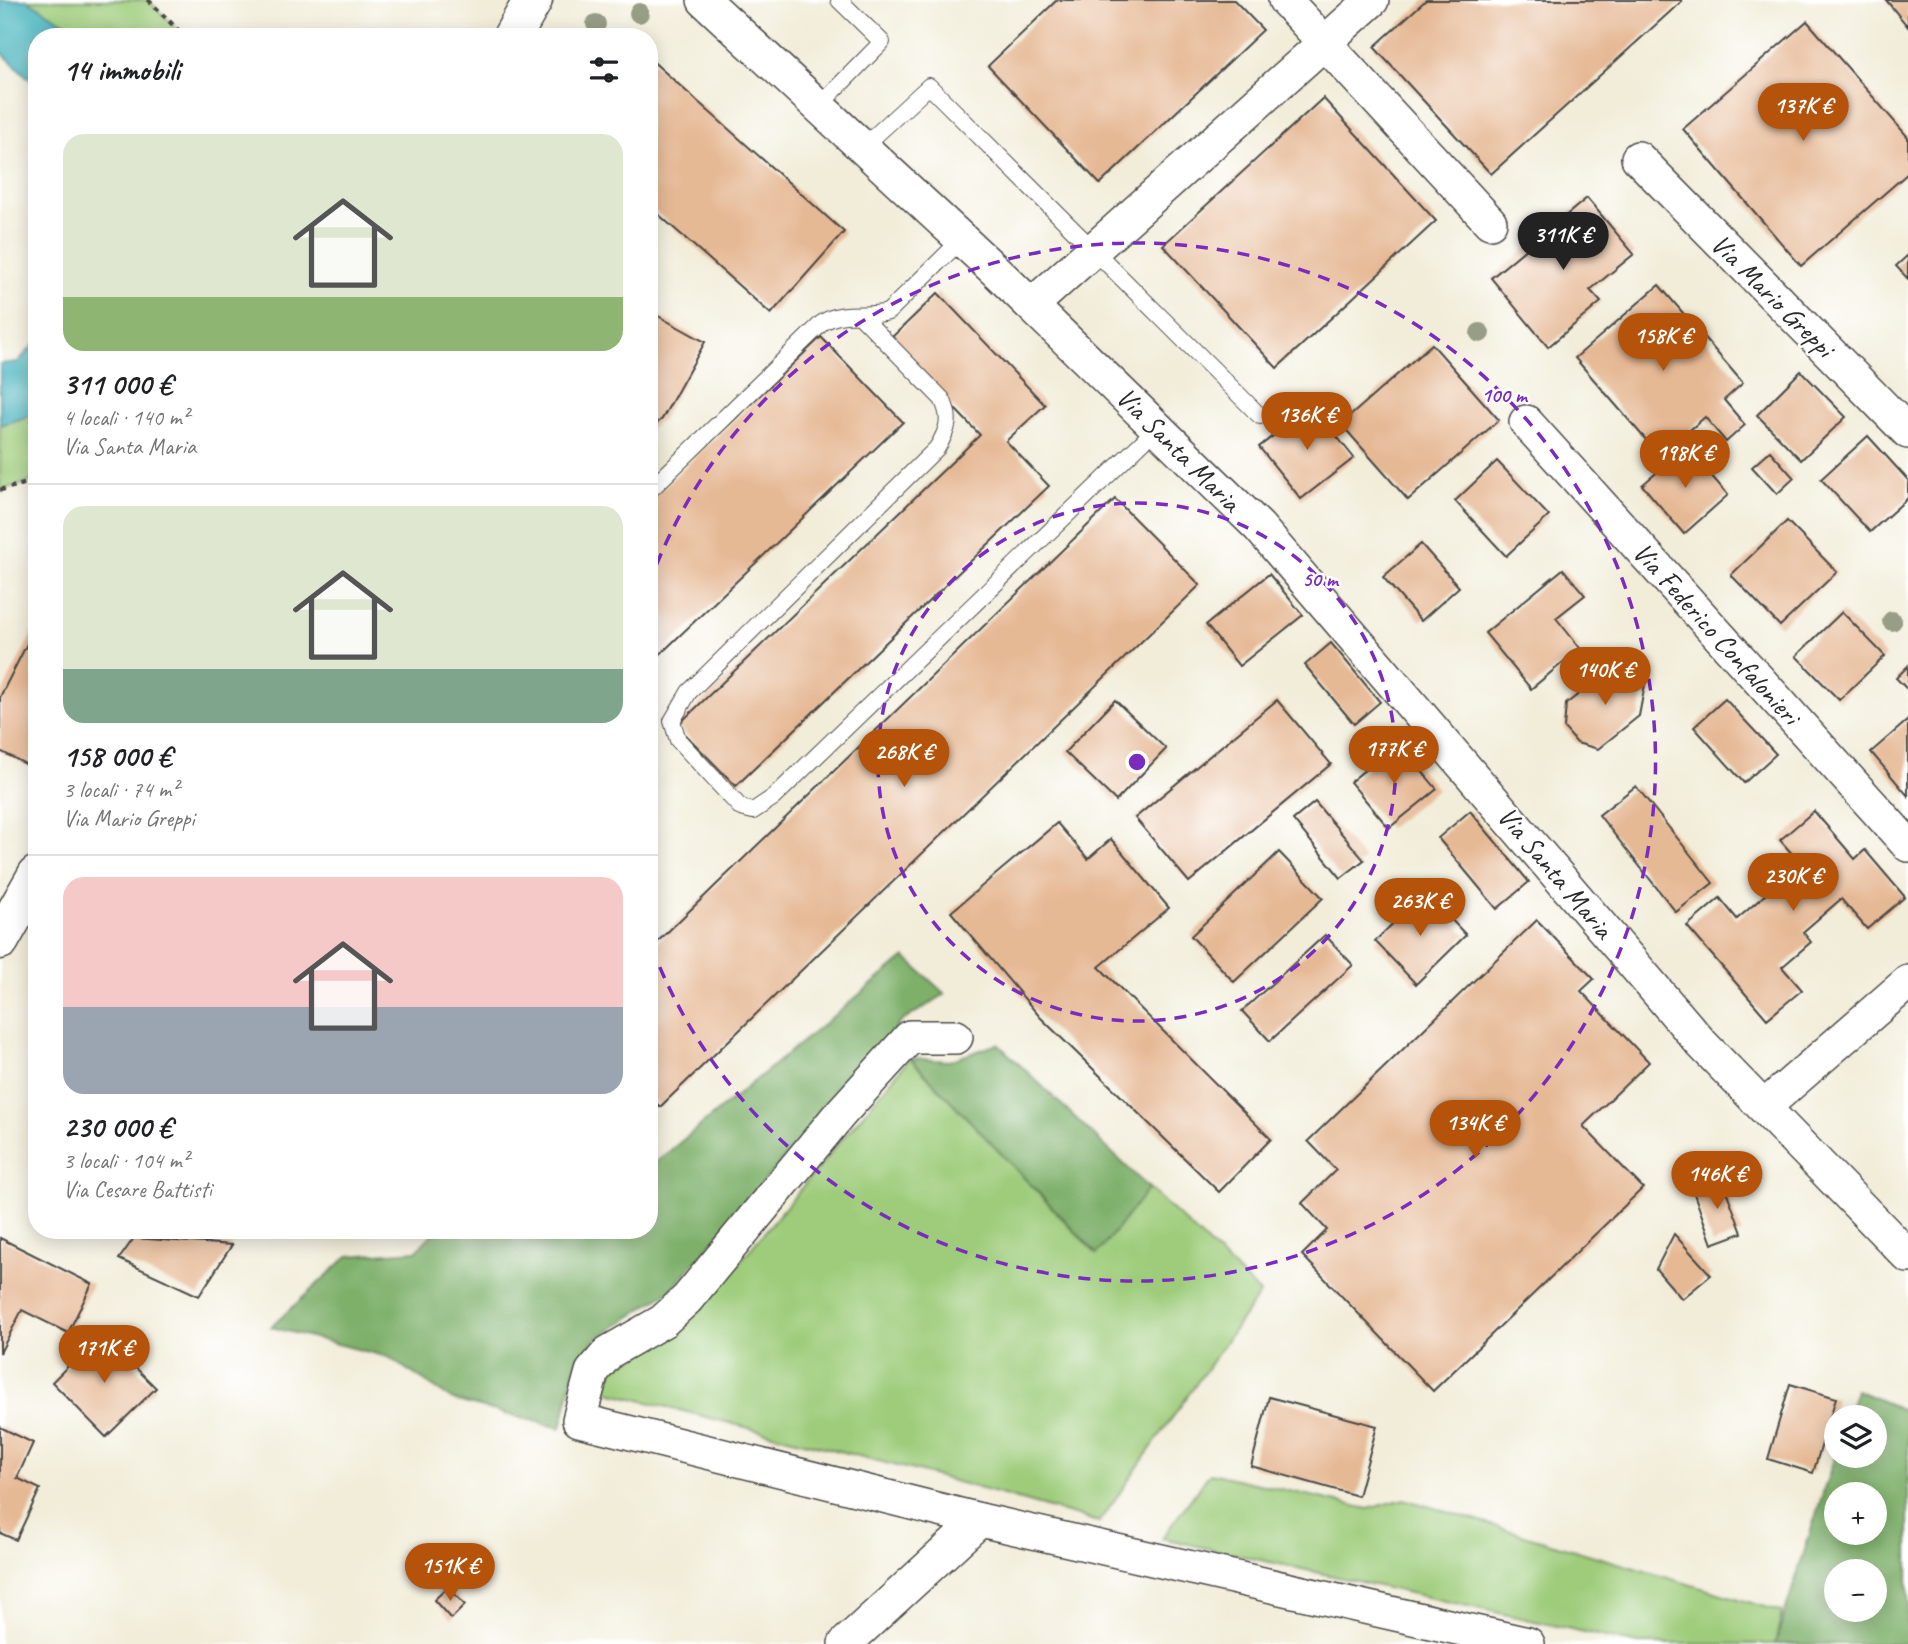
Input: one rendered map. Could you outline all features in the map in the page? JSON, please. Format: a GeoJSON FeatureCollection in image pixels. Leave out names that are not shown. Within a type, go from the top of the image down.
{"type":"FeatureCollection","features":[{"type":"Feature","properties":{"kind":"street"},"geometry":{"type":"LineString","coordinates":[[517,28],[533,0]]}},
{"type":"Feature","properties":{"kind":"street","name":"Via Santa Maria"},"geometry":{"type":"LineString","coordinates":[[704,0],[962,239],[1158,426],[1292,562],[1702,1044],[1908,1256]]}},
{"type":"Feature","properties":{"kind":"street"},"geometry":{"type":"LineString","coordinates":[[1285,0],[1490,222]]}},
{"type":"Feature","properties":{"kind":"street"},"geometry":{"type":"LineString","coordinates":[[1031,305],[1372,0]]}},
{"type":"Feature","properties":{"kind":"street","name":"Via Mario Greppi"},"geometry":{"type":"LineString","coordinates":[[1638,158],[1908,432]]}},
{"type":"Feature","properties":{"kind":"street","name":"Via Federico Confalonieri"},"geometry":{"type":"LineString","coordinates":[[1526,422],[1908,845]]}},
{"type":"Feature","properties":{"kind":"street"},"geometry":{"type":"LineString","coordinates":[[0,940],[28,891]]}},
{"type":"Feature","properties":{"kind":"street"},"geometry":{"type":"LineString","coordinates":[[1764,1107],[1908,982]]}},
{"type":"Feature","properties":{"kind":"street"},"geometry":{"type":"LineString","coordinates":[[956,1037],[910,1037],[839,1115],[687,1299],[663,1321],[609,1352],[592,1372],[579,1420],[980,1520],[1528,1644]]}},
{"type":"Feature","properties":{"kind":"street"},"geometry":{"type":"LineString","coordinates":[[845,1644],[980,1520]]}},
{"type":"Feature","properties":{"kind":"lane"},"geometry":{"type":"LineString","coordinates":[[819,106],[882,42],[839,0]]}},
{"type":"Feature","properties":{"kind":"lane"},"geometry":{"type":"LineString","coordinates":[[863,147],[929,86],[1260,416]]}},
{"type":"Feature","properties":{"kind":"lane"},"geometry":{"type":"LineString","coordinates":[[658,482],[822,323],[832,316],[872,316],[887,312],[962,239]]}},
{"type":"Feature","properties":{"kind":"lane"},"geometry":{"type":"LineString","coordinates":[[860,315],[942,399],[948,411],[949,424],[937,448],[689,692],[677,710],[672,721],[678,740],[741,808],[753,811],[774,797],[1158,426]]}},
{"type":"Feature","properties":{"kind":"path"},"geometry":{"type":"LineString","coordinates":[[148,0],[176,28]]}},
{"type":"Feature","properties":{"kind":"path"},"geometry":{"type":"LineString","coordinates":[[0,491],[28,483]]}},
{"type":"Feature","properties":{"kind":"green space"},"geometry":{"type":"Polygon","coordinates":[[[27,0],[148,0],[176,28],[73,28],[27,0]]]}},
{"type":"Feature","properties":{"kind":"green space"},"geometry":{"type":"Polygon","coordinates":[[[28,417],[28,483],[0,490],[0,425],[28,417]]]}},
{"type":"Feature","properties":{"kind":"green space"},"geometry":{"type":"Polygon","coordinates":[[[905,957],[945,994],[901,1022],[671,1290],[592,1342],[576,1365],[561,1428],[453,1400],[388,1357],[271,1327],[348,1256],[416,1251],[427,1239],[658,1239],[658,1161],[905,957]]]}},
{"type":"Feature","properties":{"kind":"green space"},"geometry":{"type":"Polygon","coordinates":[[[998,1044],[1149,1188],[1097,1254],[910,1058],[949,1061],[998,1044]]]}},
{"type":"Feature","properties":{"kind":"green space"},"geometry":{"type":"Polygon","coordinates":[[[910,1058],[1096,1254],[1149,1188],[1260,1293],[1099,1522],[921,1472],[605,1391],[615,1367],[664,1342],[702,1307],[910,1058]]]}},
{"type":"Feature","properties":{"kind":"green space"},"geometry":{"type":"Polygon","coordinates":[[[1856,1390],[1908,1412],[1908,1644],[1775,1644],[1824,1490],[1824,1545],[1887,1545],[1887,1482],[1826,1482],[1831,1468],[1887,1468],[1887,1405],[1851,1405],[1856,1390]]]}},
{"type":"Feature","properties":{"kind":"green space"},"geometry":{"type":"Polygon","coordinates":[[[1210,1473],[1368,1509],[1404,1499],[1782,1612],[1775,1644],[1638,1644],[1162,1538],[1210,1473]]]}},
{"type":"Feature","properties":{"kind":"water"},"geometry":{"type":"Polygon","coordinates":[[[0,0],[27,0],[73,28],[28,28],[28,77],[0,51],[0,0]]]}},
{"type":"Feature","properties":{"kind":"water"},"geometry":{"type":"Polygon","coordinates":[[[28,351],[28,417],[0,425],[0,364],[18,362],[28,351]]]}},
{"type":"Feature","properties":{"kind":"building"},"geometry":{"type":"Polygon","coordinates":[[[1057,0],[1234,0],[1263,30],[1100,184],[988,66],[1057,0]]]}},
{"type":"Feature","properties":{"kind":"building"},"geometry":{"type":"Polygon","coordinates":[[[1426,0],[1682,1],[1491,174],[1374,47],[1426,0]]]}},
{"type":"Feature","properties":{"kind":"building"},"geometry":{"type":"Polygon","coordinates":[[[1886,0],[1908,0],[1908,27],[1886,0]]]}},
{"type":"Feature","properties":{"kind":"building"},"geometry":{"type":"Polygon","coordinates":[[[1807,21],[1908,137],[1908,173],[1801,266],[1683,129],[1807,21]]]}},
{"type":"Feature","properties":{"kind":"building"},"geometry":{"type":"Polygon","coordinates":[[[658,66],[844,232],[771,314],[658,214],[658,66]]]}},
{"type":"Feature","properties":{"kind":"building"},"geometry":{"type":"Polygon","coordinates":[[[1323,98],[1436,221],[1277,368],[1163,245],[1323,98]]]}},
{"type":"Feature","properties":{"kind":"building"},"geometry":{"type":"Polygon","coordinates":[[[1587,198],[1634,254],[1590,290],[1601,302],[1548,347],[1491,278],[1587,198]]]}},
{"type":"Feature","properties":{"kind":"building"},"geometry":{"type":"Polygon","coordinates":[[[1908,255],[1908,279],[1896,266],[1908,255]]]}},
{"type":"Feature","properties":{"kind":"building"},"geometry":{"type":"Polygon","coordinates":[[[1659,285],[1743,383],[1724,400],[1745,425],[1726,442],[1705,417],[1660,456],[1575,358],[1659,285]]]}},
{"type":"Feature","properties":{"kind":"building"},"geometry":{"type":"Polygon","coordinates":[[[938,293],[1045,405],[1006,441],[1049,486],[736,786],[677,726],[980,435],[889,340],[938,293]]]}},
{"type":"Feature","properties":{"kind":"building"},"geometry":{"type":"Polygon","coordinates":[[[658,316],[705,342],[658,422],[658,316]]]}},
{"type":"Feature","properties":{"kind":"building"},"geometry":{"type":"Polygon","coordinates":[[[821,337],[903,422],[658,656],[658,492],[821,337]]]}},
{"type":"Feature","properties":{"kind":"building"},"geometry":{"type":"Polygon","coordinates":[[[1432,344],[1499,420],[1408,500],[1341,424],[1432,344]]]}},
{"type":"Feature","properties":{"kind":"building"},"geometry":{"type":"Polygon","coordinates":[[[1801,371],[1846,417],[1801,460],[1757,415],[1801,371]]]}},
{"type":"Feature","properties":{"kind":"building"},"geometry":{"type":"Polygon","coordinates":[[[1312,405],[1354,458],[1301,499],[1259,447],[1312,405]]]}},
{"type":"Feature","properties":{"kind":"building"},"geometry":{"type":"Polygon","coordinates":[[[1868,436],[1908,480],[1908,498],[1870,532],[1821,479],[1868,436]]]}},
{"type":"Feature","properties":{"kind":"building"},"geometry":{"type":"Polygon","coordinates":[[[1687,447],[1728,495],[1684,534],[1642,485],[1687,447]]]}},
{"type":"Feature","properties":{"kind":"building"},"geometry":{"type":"Polygon","coordinates":[[[1770,451],[1794,478],[1777,494],[1752,467],[1770,451]]]}},
{"type":"Feature","properties":{"kind":"building"},"geometry":{"type":"Polygon","coordinates":[[[1497,461],[1549,516],[1506,556],[1455,501],[1497,461]]]}},
{"type":"Feature","properties":{"kind":"building"},"geometry":{"type":"Polygon","coordinates":[[[1115,499],[1200,585],[660,1107],[658,941],[1115,499]]]}},
{"type":"Feature","properties":{"kind":"building"},"geometry":{"type":"Polygon","coordinates":[[[1787,521],[1837,572],[1780,626],[1731,575],[1787,521]]]}},
{"type":"Feature","properties":{"kind":"building"},"geometry":{"type":"Polygon","coordinates":[[[1421,544],[1459,587],[1421,621],[1383,577],[1421,544]]]}},
{"type":"Feature","properties":{"kind":"building"},"geometry":{"type":"Polygon","coordinates":[[[1563,569],[1585,595],[1556,618],[1580,648],[1531,689],[1485,633],[1563,569]]]}},
{"type":"Feature","properties":{"kind":"building"},"geometry":{"type":"Polygon","coordinates":[[[1269,574],[1303,615],[1239,666],[1206,625],[1269,574]]]}},
{"type":"Feature","properties":{"kind":"building"},"geometry":{"type":"Polygon","coordinates":[[[1842,612],[1885,656],[1839,700],[1796,656],[1842,612]]]}},
{"type":"Feature","properties":{"kind":"building"},"geometry":{"type":"Polygon","coordinates":[[[28,642],[28,765],[0,751],[0,697],[28,642]]]}},
{"type":"Feature","properties":{"kind":"building"},"geometry":{"type":"Polygon","coordinates":[[[1331,643],[1380,702],[1354,724],[1305,665],[1331,643]]]}},
{"type":"Feature","properties":{"kind":"building"},"geometry":{"type":"Polygon","coordinates":[[[1621,661],[1645,684],[1639,716],[1598,749],[1577,743],[1564,728],[1566,704],[1621,661]]]}},
{"type":"Feature","properties":{"kind":"building"},"geometry":{"type":"Polygon","coordinates":[[[1908,666],[1908,690],[1896,678],[1908,666]]]}},
{"type":"Feature","properties":{"kind":"building"},"geometry":{"type":"Polygon","coordinates":[[[1725,699],[1776,754],[1744,783],[1694,727],[1725,699]]]}},
{"type":"Feature","properties":{"kind":"building"},"geometry":{"type":"Polygon","coordinates":[[[1115,700],[1166,749],[1116,801],[1065,752],[1115,700]]]}},
{"type":"Feature","properties":{"kind":"building"},"geometry":{"type":"Polygon","coordinates":[[[1277,700],[1331,764],[1189,882],[1135,818],[1277,700]]]}},
{"type":"Feature","properties":{"kind":"building"},"geometry":{"type":"Polygon","coordinates":[[[1908,720],[1908,796],[1871,752],[1908,720]]]}},
{"type":"Feature","properties":{"kind":"building"},"geometry":{"type":"Polygon","coordinates":[[[1398,743],[1437,789],[1389,828],[1350,782],[1398,743]]]}},
{"type":"Feature","properties":{"kind":"building"},"geometry":{"type":"Polygon","coordinates":[[[1636,786],[1713,883],[1676,912],[1599,815],[1636,786]]]}},
{"type":"Feature","properties":{"kind":"building"},"geometry":{"type":"Polygon","coordinates":[[[1315,802],[1364,860],[1341,878],[1293,820],[1315,802]]]}},
{"type":"Feature","properties":{"kind":"building"},"geometry":{"type":"Polygon","coordinates":[[[1470,811],[1529,882],[1497,909],[1438,838],[1470,811]]]}},
{"type":"Feature","properties":{"kind":"building"},"geometry":{"type":"Polygon","coordinates":[[[1814,811],[1855,859],[1865,850],[1905,897],[1867,929],[1841,899],[1803,932],[1811,942],[1782,967],[1802,990],[1767,1019],[1687,926],[1720,898],[1737,919],[1801,864],[1780,840],[1814,811]]]}},
{"type":"Feature","properties":{"kind":"building"},"geometry":{"type":"Polygon","coordinates":[[[1057,823],[1088,859],[1111,839],[1169,908],[1099,967],[1271,1139],[1219,1192],[1040,1017],[951,912],[1057,823]]]}},
{"type":"Feature","properties":{"kind":"building"},"geometry":{"type":"Polygon","coordinates":[[[1279,852],[1323,898],[1234,982],[1191,936],[1279,852]]]}},
{"type":"Feature","properties":{"kind":"building"},"geometry":{"type":"Polygon","coordinates":[[[1425,892],[1466,935],[1416,984],[1375,941],[1425,892]]]}},
{"type":"Feature","properties":{"kind":"building"},"geometry":{"type":"Polygon","coordinates":[[[1537,920],[1594,979],[1581,991],[1649,1062],[1583,1126],[1643,1188],[1433,1391],[1302,1255],[1327,1230],[1302,1203],[1336,1170],[1308,1141],[1537,920]]]}},
{"type":"Feature","properties":{"kind":"building"},"geometry":{"type":"Polygon","coordinates":[[[1325,935],[1353,965],[1270,1041],[1242,1011],[1325,935]]]}},
{"type":"Feature","properties":{"kind":"building"},"geometry":{"type":"Polygon","coordinates":[[[1721,1177],[1742,1233],[1712,1244],[1692,1188],[1721,1177]]]}},
{"type":"Feature","properties":{"kind":"building"},"geometry":{"type":"Polygon","coordinates":[[[1674,1234],[1711,1275],[1682,1299],[1656,1269],[1674,1234]]]}},
{"type":"Feature","properties":{"kind":"building"},"geometry":{"type":"Polygon","coordinates":[[[0,1238],[92,1284],[68,1333],[22,1310],[0,1353],[0,1238]]]}},
{"type":"Feature","properties":{"kind":"building"},"geometry":{"type":"Polygon","coordinates":[[[133,1239],[232,1245],[199,1296],[119,1259],[133,1239]]]}},
{"type":"Feature","properties":{"kind":"building"},"geometry":{"type":"Polygon","coordinates":[[[101,1333],[156,1388],[106,1437],[52,1382],[101,1333]]]}},
{"type":"Feature","properties":{"kind":"building"},"geometry":{"type":"Polygon","coordinates":[[[1790,1384],[1836,1398],[1834,1405],[1824,1405],[1824,1437],[1813,1473],[1768,1459],[1790,1384]]]}},
{"type":"Feature","properties":{"kind":"building"},"geometry":{"type":"Polygon","coordinates":[[[1269,1397],[1377,1426],[1358,1496],[1251,1466],[1269,1397]]]}},
{"type":"Feature","properties":{"kind":"building"},"geometry":{"type":"Polygon","coordinates":[[[0,1427],[33,1443],[17,1478],[40,1489],[16,1540],[0,1533],[0,1427]]]}},
{"type":"Feature","properties":{"kind":"building"},"geometry":{"type":"Polygon","coordinates":[[[448,1587],[465,1605],[451,1619],[434,1600],[448,1587]]]}}]}
